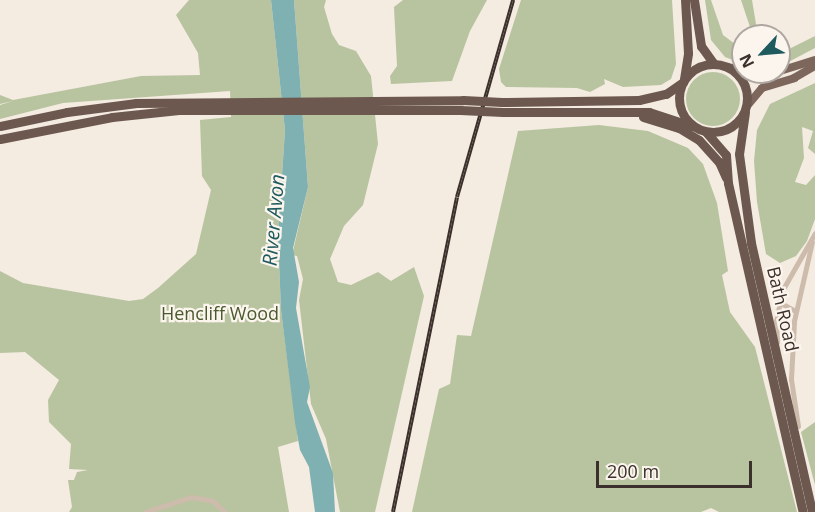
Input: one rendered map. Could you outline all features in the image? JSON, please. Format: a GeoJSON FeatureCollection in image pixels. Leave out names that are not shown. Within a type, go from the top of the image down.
{"type":"FeatureCollection","features":[{"type":"Feature","properties":{"kind":"highway"},"geometry":{"type":"LineString","coordinates":[[685,0],[688,53],[681,109],[694,127]]}},
{"type":"Feature","properties":{"kind":"highway"},"geometry":{"type":"LineString","coordinates":[[694,0],[701,46],[714,64]]}},
{"type":"Feature","properties":{"kind":"highway"},"geometry":{"type":"LineString","coordinates":[[0,126],[108,106],[461,105],[502,107],[589,111],[649,112],[706,132],[728,129],[746,109],[743,81],[727,67],[714,64],[698,67],[662,96],[627,101],[502,107]]}},
{"type":"Feature","properties":{"kind":"highway"},"geometry":{"type":"LineString","coordinates":[[0,139],[112,117],[225,105]]}},
{"type":"Feature","properties":{"kind":"highway","name":"Bath Road"},"geometry":{"type":"LineString","coordinates":[[746,109],[738,147],[752,249],[812,512]]}},
{"type":"Feature","properties":{"kind":"highway"},"geometry":{"type":"LineString","coordinates":[[589,111],[640,116],[679,128],[708,147],[728,183]]}},
{"type":"Feature","properties":{"kind":"highway","name":"Bath Road"},"geometry":{"type":"LineString","coordinates":[[706,132],[724,150],[728,183],[803,512]]}},
{"type":"Feature","properties":{"kind":"main road"},"geometry":{"type":"LineString","coordinates":[[727,67],[767,75],[815,60]]}},
{"type":"Feature","properties":{"kind":"main road"},"geometry":{"type":"LineString","coordinates":[[746,109],[757,91],[815,66]]}},
{"type":"Feature","properties":{"kind":"street"},"geometry":{"type":"LineString","coordinates":[[798,426],[791,379],[795,311],[815,233]]}},
{"type":"Feature","properties":{"kind":"street"},"geometry":{"type":"LineString","coordinates":[[780,371],[776,321],[779,302],[790,274],[812,242]]}},
{"type":"Feature","properties":{"kind":"street"},"geometry":{"type":"LineString","coordinates":[[779,302],[795,311]]}},
{"type":"Feature","properties":{"kind":"street"},"geometry":{"type":"LineString","coordinates":[[145,512],[190,497],[213,501],[225,512]]}},
{"type":"Feature","properties":{"kind":"green space","name":"Hencliff Wood"},"geometry":{"type":"Polygon","coordinates":[[[189,0],[271,0],[285,130],[278,236],[281,310],[298,441],[278,447],[289,512],[69,512],[72,507],[68,480],[74,480],[77,472],[88,470],[69,469],[71,444],[49,422],[48,400],[59,380],[25,352],[0,353],[0,271],[23,283],[129,301],[143,299],[158,288],[196,254],[211,190],[202,176],[200,120],[231,117],[230,91],[63,103],[0,119],[0,105],[13,101],[0,104],[0,95],[13,100],[141,76],[200,75],[198,53],[176,15],[189,0]]]}},
{"type":"Feature","properties":{"kind":"green space"},"geometry":{"type":"Polygon","coordinates":[[[294,0],[326,0],[324,7],[332,34],[339,45],[356,51],[371,76],[378,144],[363,205],[344,226],[330,259],[338,282],[351,285],[378,272],[391,281],[414,267],[424,296],[375,512],[340,512],[326,439],[311,404],[299,300],[303,279],[297,256],[292,255],[308,187],[294,0]]]}},
{"type":"Feature","properties":{"kind":"green space"},"geometry":{"type":"Polygon","coordinates":[[[403,0],[487,0],[470,31],[452,81],[391,84],[390,76],[397,66],[394,7],[403,0]]]}},
{"type":"Feature","properties":{"kind":"green space"},"geometry":{"type":"Polygon","coordinates":[[[521,0],[672,0],[676,64],[671,79],[661,85],[623,87],[604,79],[605,84],[590,92],[577,88],[506,87],[501,82],[499,69],[521,0]]]}},
{"type":"Feature","properties":{"kind":"green space"},"geometry":{"type":"Polygon","coordinates":[[[705,0],[711,0],[723,35],[731,41],[731,59],[725,57],[711,40],[705,0]]]}},
{"type":"Feature","properties":{"kind":"green space"},"geometry":{"type":"Polygon","coordinates":[[[741,0],[752,0],[756,24],[749,24],[741,0]]]}},
{"type":"Feature","properties":{"kind":"green space"},"geometry":{"type":"Polygon","coordinates":[[[815,36],[815,48],[791,61],[791,48],[815,36]]]}},
{"type":"Feature","properties":{"kind":"green space"},"geometry":{"type":"Polygon","coordinates":[[[713,72],[723,74],[731,79],[731,84],[735,84],[739,94],[738,109],[732,118],[723,124],[713,126],[703,124],[694,118],[688,109],[686,99],[688,89],[694,80],[703,74],[713,72]]]}},
{"type":"Feature","properties":{"kind":"green space"},"geometry":{"type":"Polygon","coordinates":[[[815,83],[815,154],[808,148],[813,131],[802,127],[804,158],[795,182],[806,185],[815,175],[815,219],[807,241],[796,256],[780,263],[766,254],[757,202],[754,161],[757,130],[770,104],[815,83]]]}},
{"type":"Feature","properties":{"kind":"green space"},"geometry":{"type":"Polygon","coordinates":[[[599,125],[648,131],[688,148],[703,164],[717,203],[728,271],[722,275],[730,312],[755,347],[797,512],[719,512],[711,508],[701,512],[412,512],[439,389],[450,384],[457,335],[471,336],[518,131],[599,125]]]}},
{"type":"Feature","properties":{"kind":"green space"},"geometry":{"type":"Polygon","coordinates":[[[815,422],[815,485],[801,432],[815,422]]]}},
{"type":"Feature","properties":{"kind":"water"},"geometry":{"type":"Polygon","coordinates":[[[271,0],[294,0],[308,187],[293,248],[299,282],[296,308],[310,387],[307,402],[333,473],[335,512],[315,512],[309,467],[300,450],[295,423],[281,310],[278,236],[285,130],[271,0]]]}},
{"type":"Feature","properties":{"kind":"railway"},"geometry":{"type":"LineString","coordinates":[[393,512],[457,197],[513,0]]}},
{"type":"Feature","properties":{"kind":"water label","name":"River Avon"},"geometry":{"type":"Point","coordinates":[273,220]}}]}
